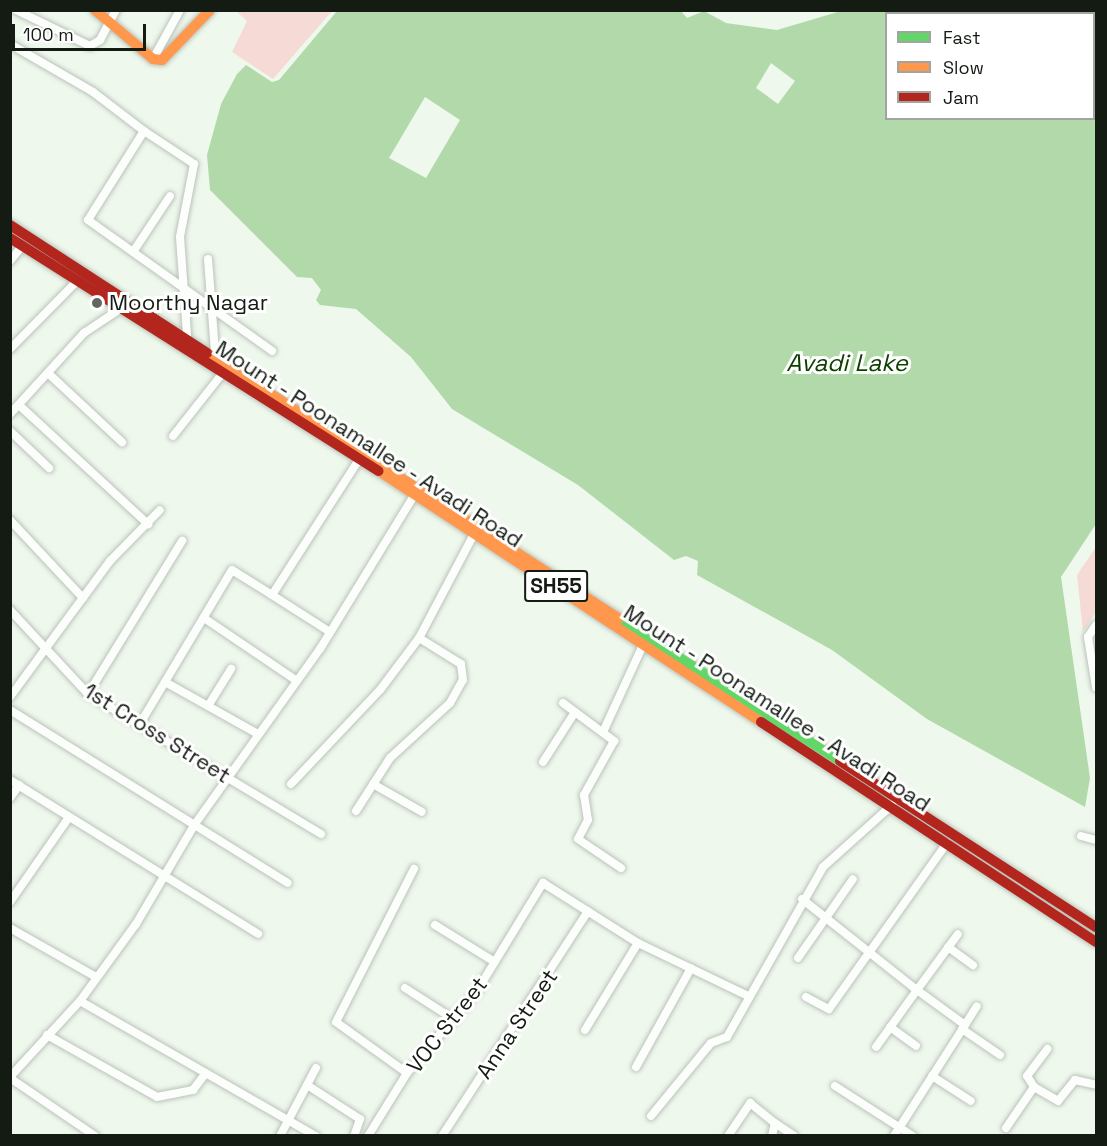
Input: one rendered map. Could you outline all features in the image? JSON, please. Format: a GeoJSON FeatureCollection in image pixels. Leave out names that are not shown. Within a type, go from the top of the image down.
{"type":"FeatureCollection","features":[{"type":"Feature","properties":{"kind":"main road"},"geometry":{"type":"LineString","coordinates":[[95,10],[114,15],[153,59],[171,54],[210,10]]}},
{"type":"Feature","properties":{"kind":"main road","name":"Mount - Poonamallee - Avadi Road"},"geometry":{"type":"LineString","coordinates":[[10,225],[215,353],[418,490],[894,803],[947,843],[1096,942]]}},
{"type":"Feature","properties":{"kind":"main road","name":"Mount - Poonamallee - Avadi Road"},"geometry":{"type":"LineString","coordinates":[[10,238],[222,374],[360,458],[418,490],[474,534],[894,803],[1096,927]]}},
{"type":"Feature","properties":{"kind":"street"},"geometry":{"type":"LineString","coordinates":[[16,10],[90,46],[114,15]]}},
{"type":"Feature","properties":{"kind":"street"},"geometry":{"type":"LineString","coordinates":[[153,59],[180,10]]}},
{"type":"Feature","properties":{"kind":"street"},"geometry":{"type":"LineString","coordinates":[[10,44],[93,92],[144,131],[194,164],[180,237],[187,335]]}},
{"type":"Feature","properties":{"kind":"street"},"geometry":{"type":"LineString","coordinates":[[144,131],[88,220],[272,351]]}},
{"type":"Feature","properties":{"kind":"street"},"geometry":{"type":"LineString","coordinates":[[133,252],[170,196]]}},
{"type":"Feature","properties":{"kind":"street"},"geometry":{"type":"LineString","coordinates":[[10,261],[22,246]]}},
{"type":"Feature","properties":{"kind":"street"},"geometry":{"type":"LineString","coordinates":[[208,259],[215,353]]}},
{"type":"Feature","properties":{"kind":"street"},"geometry":{"type":"LineString","coordinates":[[10,349],[76,282]]}},
{"type":"Feature","properties":{"kind":"street"},"geometry":{"type":"LineString","coordinates":[[10,414],[49,374],[84,333],[120,309]]}},
{"type":"Feature","properties":{"kind":"street"},"geometry":{"type":"LineString","coordinates":[[49,374],[122,442]]}},
{"type":"Feature","properties":{"kind":"street"},"geometry":{"type":"LineString","coordinates":[[173,436],[222,374]]}},
{"type":"Feature","properties":{"kind":"street"},"geometry":{"type":"LineString","coordinates":[[19,405],[148,524]]}},
{"type":"Feature","properties":{"kind":"street"},"geometry":{"type":"LineString","coordinates":[[10,431],[50,468]]}},
{"type":"Feature","properties":{"kind":"street"},"geometry":{"type":"LineString","coordinates":[[272,595],[360,458]]}},
{"type":"Feature","properties":{"kind":"street"},"geometry":{"type":"LineString","coordinates":[[95,1136],[10,1078],[80,1001],[136,924],[195,824],[330,632],[418,490]]}},
{"type":"Feature","properties":{"kind":"street"},"geometry":{"type":"LineString","coordinates":[[10,697],[83,598],[160,510]]}},
{"type":"Feature","properties":{"kind":"street"},"geometry":{"type":"LineString","coordinates":[[10,519],[83,598]]}},
{"type":"Feature","properties":{"kind":"street"},"geometry":{"type":"LineString","coordinates":[[291,784],[380,690],[419,638],[474,534]]}},
{"type":"Feature","properties":{"kind":"street"},"geometry":{"type":"LineString","coordinates":[[88,694],[182,541]]}},
{"type":"Feature","properties":{"kind":"street"},"geometry":{"type":"LineString","coordinates":[[141,722],[232,570],[330,632]]}},
{"type":"Feature","properties":{"kind":"street","name":"1st Cross Street"},"geometry":{"type":"LineString","coordinates":[[11,612],[88,694],[141,722],[321,834]]}},
{"type":"Feature","properties":{"kind":"street"},"geometry":{"type":"LineString","coordinates":[[204,618],[297,681]]}},
{"type":"Feature","properties":{"kind":"street"},"geometry":{"type":"LineString","coordinates":[[1096,625],[1088,637],[1096,687]]}},
{"type":"Feature","properties":{"kind":"street"},"geometry":{"type":"LineString","coordinates":[[356,811],[390,758],[450,703],[463,680],[461,664],[419,638]]}},
{"type":"Feature","properties":{"kind":"street"},"geometry":{"type":"LineString","coordinates":[[603,732],[644,643]]}},
{"type":"Feature","properties":{"kind":"street"},"geometry":{"type":"LineString","coordinates":[[208,706],[231,669]]}},
{"type":"Feature","properties":{"kind":"street"},"geometry":{"type":"LineString","coordinates":[[165,682],[258,734]]}},
{"type":"Feature","properties":{"kind":"street"},"geometry":{"type":"LineString","coordinates":[[563,703],[603,732],[615,745],[584,795],[588,820],[578,839],[621,868]]}},
{"type":"Feature","properties":{"kind":"street"},"geometry":{"type":"LineString","coordinates":[[10,710],[288,883]]}},
{"type":"Feature","properties":{"kind":"street"},"geometry":{"type":"LineString","coordinates":[[543,762],[575,712]]}},
{"type":"Feature","properties":{"kind":"street"},"geometry":{"type":"LineString","coordinates":[[10,780],[258,934]]}},
{"type":"Feature","properties":{"kind":"street"},"geometry":{"type":"LineString","coordinates":[[372,784],[422,812]]}},
{"type":"Feature","properties":{"kind":"street"},"geometry":{"type":"LineString","coordinates":[[10,798],[19,785]]}},
{"type":"Feature","properties":{"kind":"street"},"geometry":{"type":"LineString","coordinates":[[651,1116],[711,1043],[727,1036],[802,899],[823,867],[894,803]]}},
{"type":"Feature","properties":{"kind":"street"},"geometry":{"type":"LineString","coordinates":[[10,902],[69,817]]}},
{"type":"Feature","properties":{"kind":"street"},"geometry":{"type":"LineString","coordinates":[[1081,836],[1096,840]]}},
{"type":"Feature","properties":{"kind":"street"},"geometry":{"type":"LineString","coordinates":[[806,997],[828,1010],[871,954],[947,843]]}},
{"type":"Feature","properties":{"kind":"street"},"geometry":{"type":"LineString","coordinates":[[407,1073],[336,1022],[414,869]]}},
{"type":"Feature","properties":{"kind":"street"},"geometry":{"type":"LineString","coordinates":[[798,958],[853,879]]}},
{"type":"Feature","properties":{"kind":"street","name":"VOC Street"},"geometry":{"type":"LineString","coordinates":[[368,1136],[407,1073],[455,1020],[495,962],[543,883],[588,910]]}},
{"type":"Feature","properties":{"kind":"street"},"geometry":{"type":"LineString","coordinates":[[802,899],[1000,1054]]}},
{"type":"Feature","properties":{"kind":"street"},"geometry":{"type":"LineString","coordinates":[[588,910],[638,943],[748,996]]}},
{"type":"Feature","properties":{"kind":"street","name":"Anna Street"},"geometry":{"type":"LineString","coordinates":[[442,1136],[588,910]]}},
{"type":"Feature","properties":{"kind":"street"},"geometry":{"type":"LineString","coordinates":[[435,925],[495,962]]}},
{"type":"Feature","properties":{"kind":"street"},"geometry":{"type":"LineString","coordinates":[[10,928],[96,977]]}},
{"type":"Feature","properties":{"kind":"street"},"geometry":{"type":"LineString","coordinates":[[876,1047],[958,934]]}},
{"type":"Feature","properties":{"kind":"street"},"geometry":{"type":"LineString","coordinates":[[585,1030],[638,943]]}},
{"type":"Feature","properties":{"kind":"street"},"geometry":{"type":"LineString","coordinates":[[948,947],[973,965]]}},
{"type":"Feature","properties":{"kind":"street"},"geometry":{"type":"LineString","coordinates":[[636,1067],[691,968]]}},
{"type":"Feature","properties":{"kind":"street"},"geometry":{"type":"LineString","coordinates":[[405,988],[455,1020]]}},
{"type":"Feature","properties":{"kind":"street"},"geometry":{"type":"LineString","coordinates":[[80,1001],[316,1136]]}},
{"type":"Feature","properties":{"kind":"street"},"geometry":{"type":"LineString","coordinates":[[894,1136],[978,1006]]}},
{"type":"Feature","properties":{"kind":"street"},"geometry":{"type":"LineString","coordinates":[[890,1027],[916,1046]]}},
{"type":"Feature","properties":{"kind":"street"},"geometry":{"type":"LineString","coordinates":[[47,1035],[157,1097],[193,1090],[206,1073]]}},
{"type":"Feature","properties":{"kind":"street"},"geometry":{"type":"LineString","coordinates":[[1047,1049],[1027,1076],[1034,1087],[1058,1101],[1075,1080],[1096,1085]]}},
{"type":"Feature","properties":{"kind":"street"},"geometry":{"type":"LineString","coordinates":[[280,1136],[316,1068]]}},
{"type":"Feature","properties":{"kind":"street"},"geometry":{"type":"LineString","coordinates":[[932,1076],[971,1101]]}},
{"type":"Feature","properties":{"kind":"street"},"geometry":{"type":"LineString","coordinates":[[307,1085],[360,1119],[354,1136]]}},
{"type":"Feature","properties":{"kind":"street"},"geometry":{"type":"LineString","coordinates":[[835,1086],[913,1136]]}},
{"type":"Feature","properties":{"kind":"street"},"geometry":{"type":"LineString","coordinates":[[1006,1128],[1034,1087]]}},
{"type":"Feature","properties":{"kind":"street"},"geometry":{"type":"LineString","coordinates":[[728,1136],[750,1103],[775,1124],[794,1136]]}},
{"type":"Feature","properties":{"kind":"street"},"geometry":{"type":"LineString","coordinates":[[772,1136],[775,1124]]}},
{"type":"Feature","properties":{"kind":"shaded area"},"geometry":{"type":"Polygon","coordinates":[[[236,11],[332,11],[273,79],[232,52],[247,21],[236,11]]]}},
{"type":"Feature","properties":{"kind":"shaded area"},"geometry":{"type":"Polygon","coordinates":[[[1096,547],[1096,612],[1083,632],[1077,575],[1096,547]]]}},
{"type":"Feature","properties":{"kind":"water","name":"Avadi Lake"},"geometry":{"type":"Polygon","coordinates":[[[680,10],[687,18],[704,11],[726,23],[777,30],[841,11],[1096,11],[1096,524],[1061,577],[1090,778],[1085,807],[927,719],[832,650],[697,575],[698,561],[686,556],[674,560],[578,485],[452,409],[411,357],[356,309],[320,305],[316,300],[321,290],[312,278],[297,277],[210,190],[207,155],[221,104],[237,74],[246,65],[272,82],[279,80],[337,11],[680,10]],[[771,63],[756,88],[778,104],[795,81],[771,63]],[[425,97],[389,158],[426,178],[460,120],[425,97]]]}},
{"type":"Feature","properties":{"kind":"traffic: fast"},"geometry":{"type":"LineString","coordinates":[[619,619],[840,761]]}},
{"type":"Feature","properties":{"kind":"traffic: slow"},"geometry":{"type":"LineString","coordinates":[[95,10],[153,59],[162,60],[210,10]]}},
{"type":"Feature","properties":{"kind":"traffic: slow"},"geometry":{"type":"LineString","coordinates":[[207,353],[619,619]]}},
{"type":"Feature","properties":{"kind":"traffic: slow"},"geometry":{"type":"LineString","coordinates":[[379,471],[761,722]]}},
{"type":"Feature","properties":{"kind":"traffic: jam"},"geometry":{"type":"LineString","coordinates":[[10,225],[207,353]]}},
{"type":"Feature","properties":{"kind":"traffic: jam"},"geometry":{"type":"LineString","coordinates":[[10,238],[379,471]]}},
{"type":"Feature","properties":{"kind":"traffic: jam"},"geometry":{"type":"LineString","coordinates":[[761,722],[1096,942]]}},
{"type":"Feature","properties":{"kind":"traffic: jam"},"geometry":{"type":"LineString","coordinates":[[840,761],[1096,927]]}},
{"type":"Feature","properties":{"kind":"place","name":"Moorthy Nagar"},"geometry":{"type":"Point","coordinates":[97,303]}}]}
